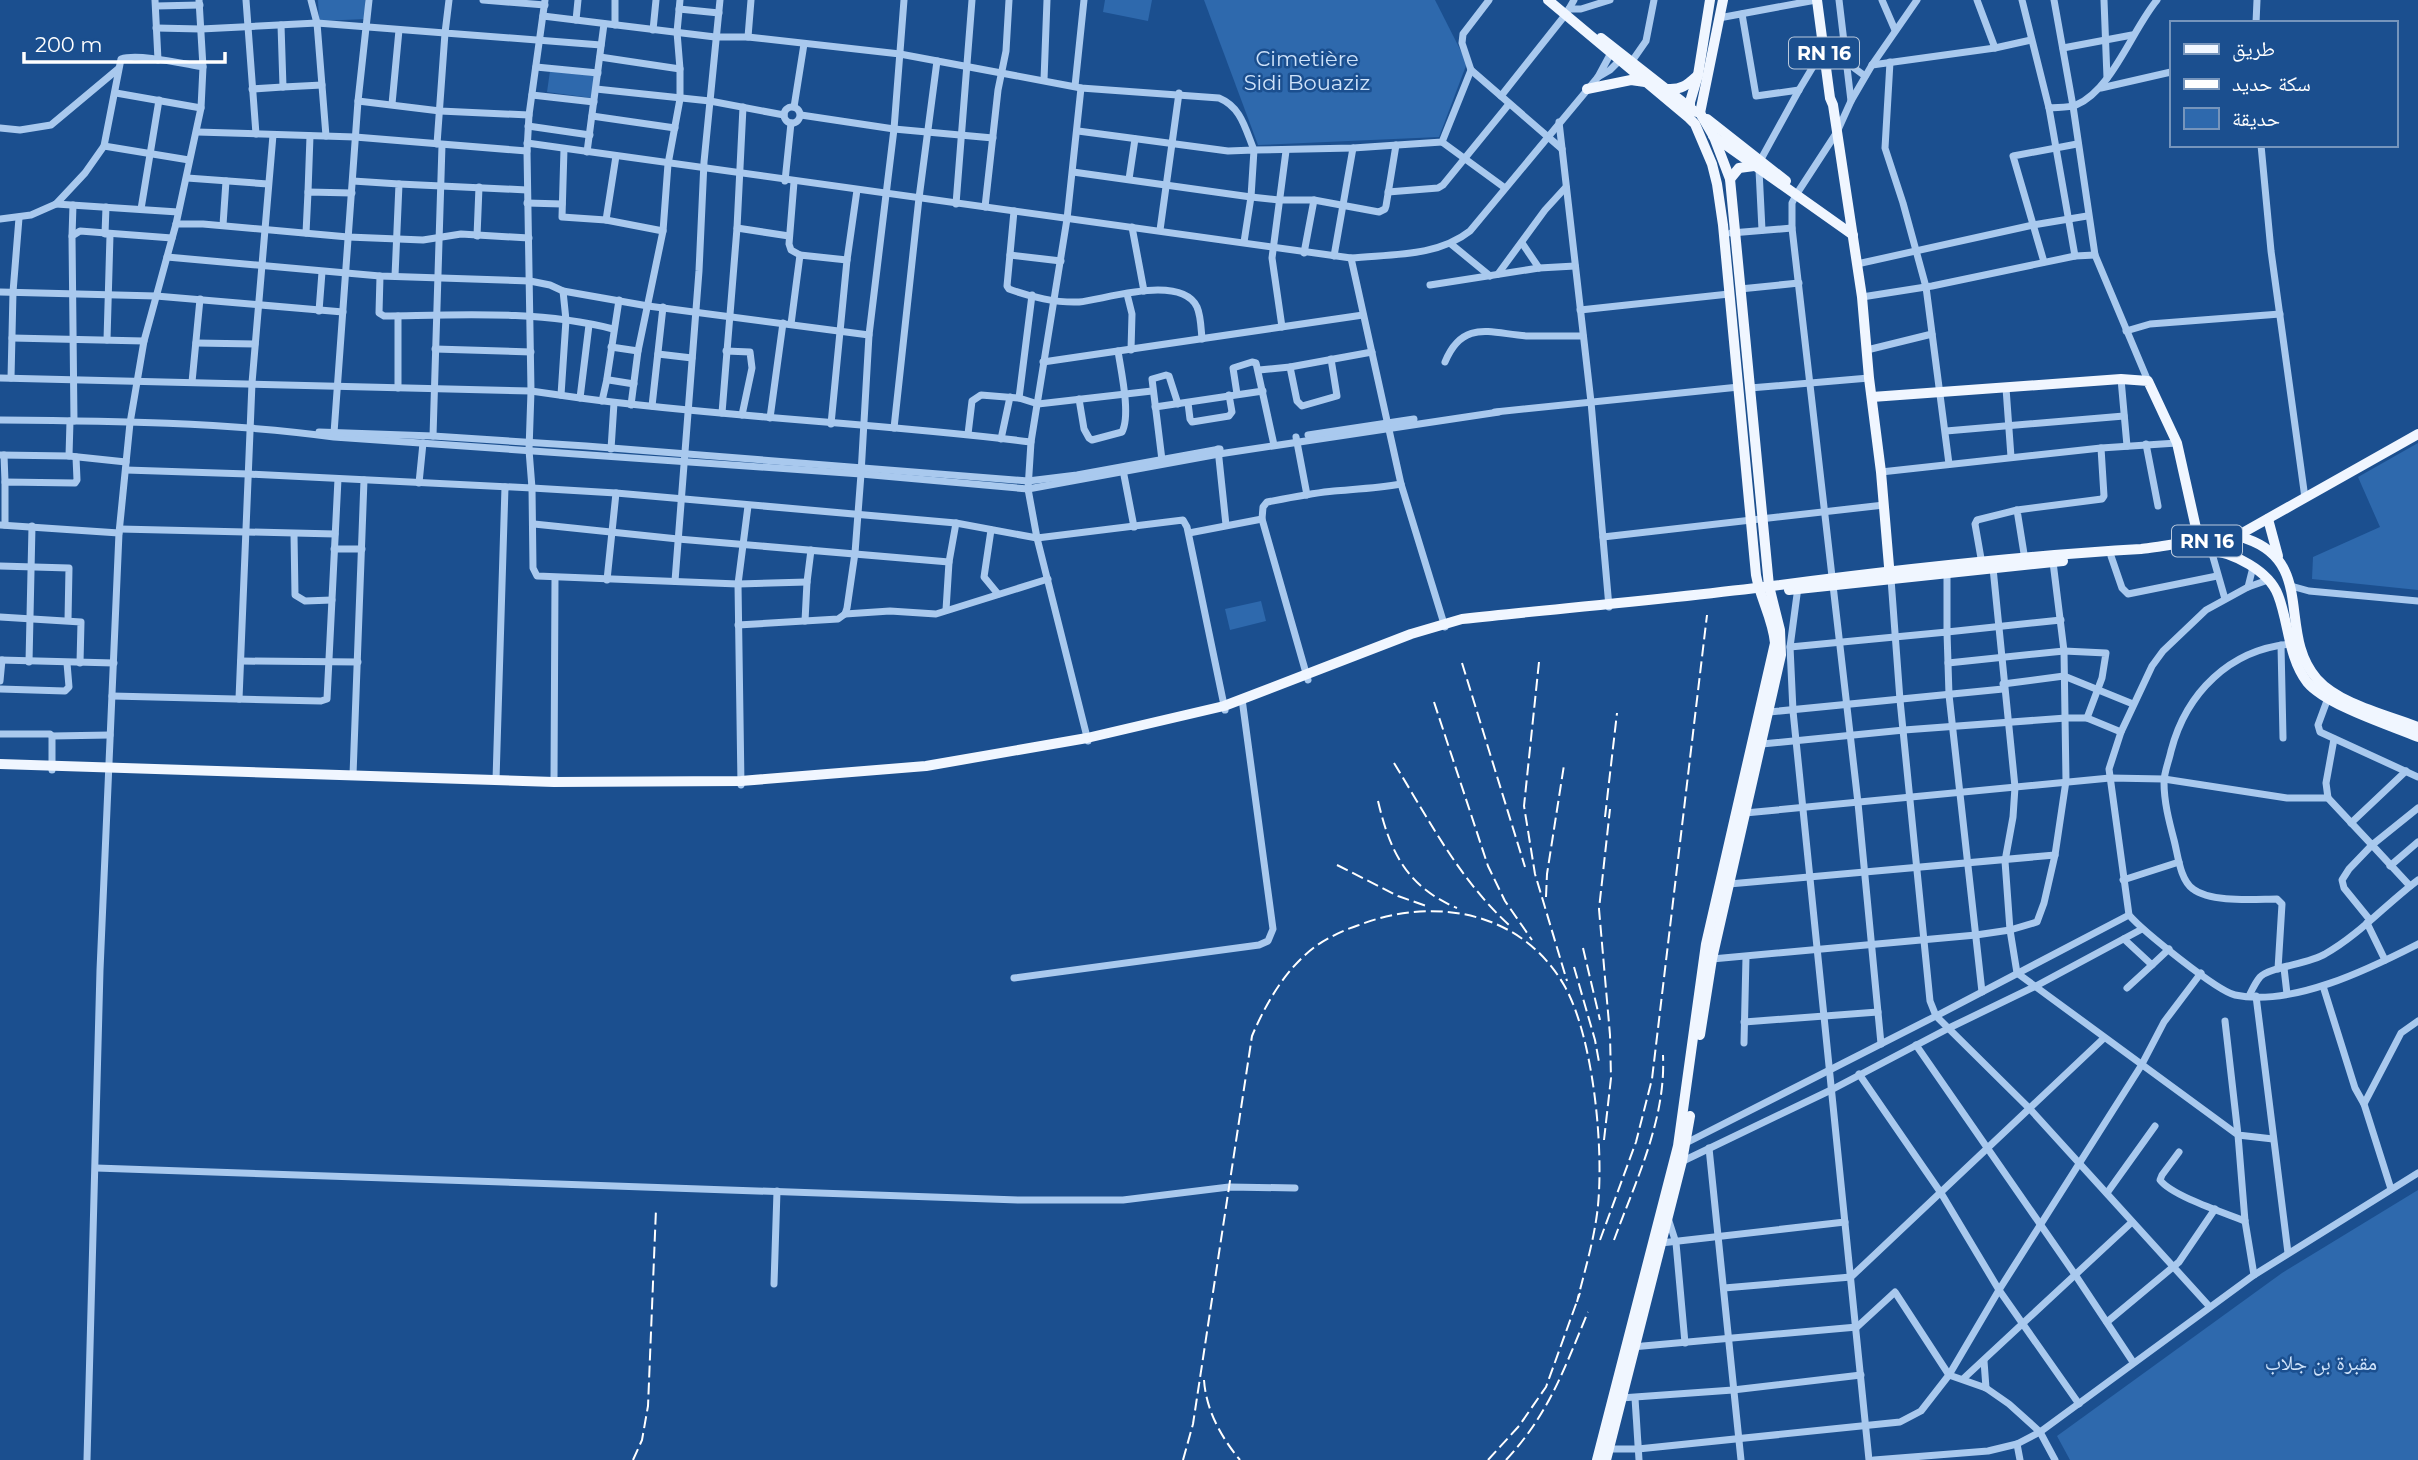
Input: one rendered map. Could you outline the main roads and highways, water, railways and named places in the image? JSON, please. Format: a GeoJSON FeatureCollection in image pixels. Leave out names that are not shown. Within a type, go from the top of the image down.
{"type":"FeatureCollection","features":[{"type":"Feature","properties":{"kind":"main road"},"geometry":{"type":"LineString","coordinates":[[1548,0],[1568,11],[1582,27],[1667,89],[1714,137],[1853,235]]}},
{"type":"Feature","properties":{"kind":"main road"},"geometry":{"type":"LineString","coordinates":[[1710,0],[1698,75],[1695,116],[1717,184],[1729,294],[1745,387]]}},
{"type":"Feature","properties":{"kind":"main road"},"geometry":{"type":"LineString","coordinates":[[1695,116],[1723,0]]}},
{"type":"Feature","properties":{"kind":"main road","name":"RN 16"},"geometry":{"type":"LineString","coordinates":[[1819,0],[1830,99],[1862,298],[1890,575]]}},
{"type":"Feature","properties":{"kind":"main road","name":"RN 16"},"geometry":{"type":"LineString","coordinates":[[1819,0],[1835,98],[1833,107]]}},
{"type":"Feature","properties":{"kind":"main road"},"geometry":{"type":"LineString","coordinates":[[1626,61],[1647,82],[1758,166]]}},
{"type":"Feature","properties":{"kind":"main road"},"geometry":{"type":"LineString","coordinates":[[1667,89],[1686,86],[1698,75]]}},
{"type":"Feature","properties":{"kind":"main road"},"geometry":{"type":"LineString","coordinates":[[1587,89],[1631,80],[1647,82]]}},
{"type":"Feature","properties":{"kind":"main road"},"geometry":{"type":"LineString","coordinates":[[1682,1144],[1706,944],[1774,652],[1773,630],[1764,589],[1745,387],[1730,179],[1714,137]]}},
{"type":"Feature","properties":{"kind":"main road"},"geometry":{"type":"LineString","coordinates":[[1730,179],[1739,168],[1758,166]]}},
{"type":"Feature","properties":{"kind":"main road"},"geometry":{"type":"LineString","coordinates":[[1872,397],[2121,379],[2148,381],[2177,443],[2203,548]]}},
{"type":"Feature","properties":{"kind":"main road"},"geometry":{"type":"LineString","coordinates":[[2237,537],[2418,434]]}},
{"type":"Feature","properties":{"kind":"main road"},"geometry":{"type":"LineString","coordinates":[[2268,519],[2278,557],[2289,576],[2300,646],[2316,678],[2341,697],[2418,727]]}},
{"type":"Feature","properties":{"kind":"main road","name":"RN 16"},"geometry":{"type":"LineString","coordinates":[[2025,561],[2053,562],[2203,548],[2237,537],[2255,542],[2278,557]]}},
{"type":"Feature","properties":{"kind":"main road","name":"RN 16"},"geometry":{"type":"LineString","coordinates":[[1890,575],[2165,547],[2203,548],[2229,556],[2253,568],[2268,580],[2279,595],[2286,645],[2307,681],[2328,698],[2418,737]]}},
{"type":"Feature","properties":{"kind":"main road","name":"RN 16"},"geometry":{"type":"LineString","coordinates":[[1890,575],[1947,573],[1985,566]]}},
{"type":"Feature","properties":{"kind":"main road"},"geometry":{"type":"LineString","coordinates":[[0,766],[554,786],[741,783],[917,771],[1087,740],[1224,708],[1445,624],[1890,575]]}},
{"type":"Feature","properties":{"kind":"main road"},"geometry":{"type":"LineString","coordinates":[[1607,1455],[1621,1398],[1629,1347],[1668,1217],[1712,959],[1762,744],[1782,644],[1779,621],[1764,589]]}},
{"type":"Feature","properties":{"kind":"main road"},"geometry":{"type":"LineString","coordinates":[[109,769],[554,782],[741,783]]}},
{"type":"Feature","properties":{"kind":"main road"},"geometry":{"type":"LineString","coordinates":[[1597,1460],[1678,1163]]}},
{"type":"Feature","properties":{"kind":"railway"},"geometry":{"type":"LineString","coordinates":[[1600,1240],[1636,1142],[1652,1079],[1707,615]]}},
{"type":"Feature","properties":{"kind":"railway"},"geometry":{"type":"LineString","coordinates":[[1539,662],[1524,806],[1535,874],[1567,981]]}},
{"type":"Feature","properties":{"kind":"railway"},"geometry":{"type":"LineString","coordinates":[[1462,663],[1525,867]]}},
{"type":"Feature","properties":{"kind":"railway"},"geometry":{"type":"LineString","coordinates":[[1434,702],[1488,866],[1505,901],[1532,940]]}},
{"type":"Feature","properties":{"kind":"railway"},"geometry":{"type":"LineString","coordinates":[[1605,817],[1617,713]]}},
{"type":"Feature","properties":{"kind":"railway"},"geometry":{"type":"LineString","coordinates":[[1394,763],[1460,869],[1509,925]]}},
{"type":"Feature","properties":{"kind":"railway"},"geometry":{"type":"LineString","coordinates":[[1546,897],[1547,874],[1564,765]]}},
{"type":"Feature","properties":{"kind":"railway"},"geometry":{"type":"LineString","coordinates":[[1378,801],[1388,836],[1403,866],[1425,890],[1457,908]]}},
{"type":"Feature","properties":{"kind":"railway"},"geometry":{"type":"LineString","coordinates":[[1604,1140],[1611,1078],[1599,909],[1610,809]]}},
{"type":"Feature","properties":{"kind":"railway"},"geometry":{"type":"LineString","coordinates":[[1337,865],[1398,896],[1429,907]]}},
{"type":"Feature","properties":{"kind":"railway"},"geometry":{"type":"LineString","coordinates":[[1183,1460],[1193,1424],[1252,1036],[1270,999],[1286,975],[1316,946],[1348,929],[1388,916],[1417,912],[1473,916],[1500,926],[1524,940],[1546,960],[1564,985],[1583,1034],[1598,1129],[1599,1189],[1595,1225],[1577,1302]]}},
{"type":"Feature","properties":{"kind":"railway"},"geometry":{"type":"LineString","coordinates":[[1583,948],[1600,1020]]}},
{"type":"Feature","properties":{"kind":"railway"},"geometry":{"type":"LineString","coordinates":[[1574,967],[1599,1062]]}},
{"type":"Feature","properties":{"kind":"railway"},"geometry":{"type":"LineString","coordinates":[[1614,1240],[1655,1126],[1663,1079],[1663,1055]]}},
{"type":"Feature","properties":{"kind":"railway"},"geometry":{"type":"LineString","coordinates":[[633,1460],[642,1440],[648,1406],[656,1209]]}},
{"type":"Feature","properties":{"kind":"railway"},"geometry":{"type":"LineString","coordinates":[[1488,1460],[1519,1426],[1546,1387],[1580,1293]]}},
{"type":"Feature","properties":{"kind":"railway"},"geometry":{"type":"LineString","coordinates":[[1506,1460],[1545,1408],[1588,1312]]}},
{"type":"Feature","properties":{"kind":"railway"},"geometry":{"type":"LineString","coordinates":[[1204,1380],[1216,1423],[1240,1460]]}},
{"type":"Feature","properties":{"kind":"park label","name":"Cimetière Sidi Bouaziz"},"geometry":{"type":"Point","coordinates":[1307,71]}},
{"type":"Feature","properties":{"kind":"park label","name":"مقبرة بن جلاب"},"geometry":{"type":"Point","coordinates":[2321,1363]}}]}
